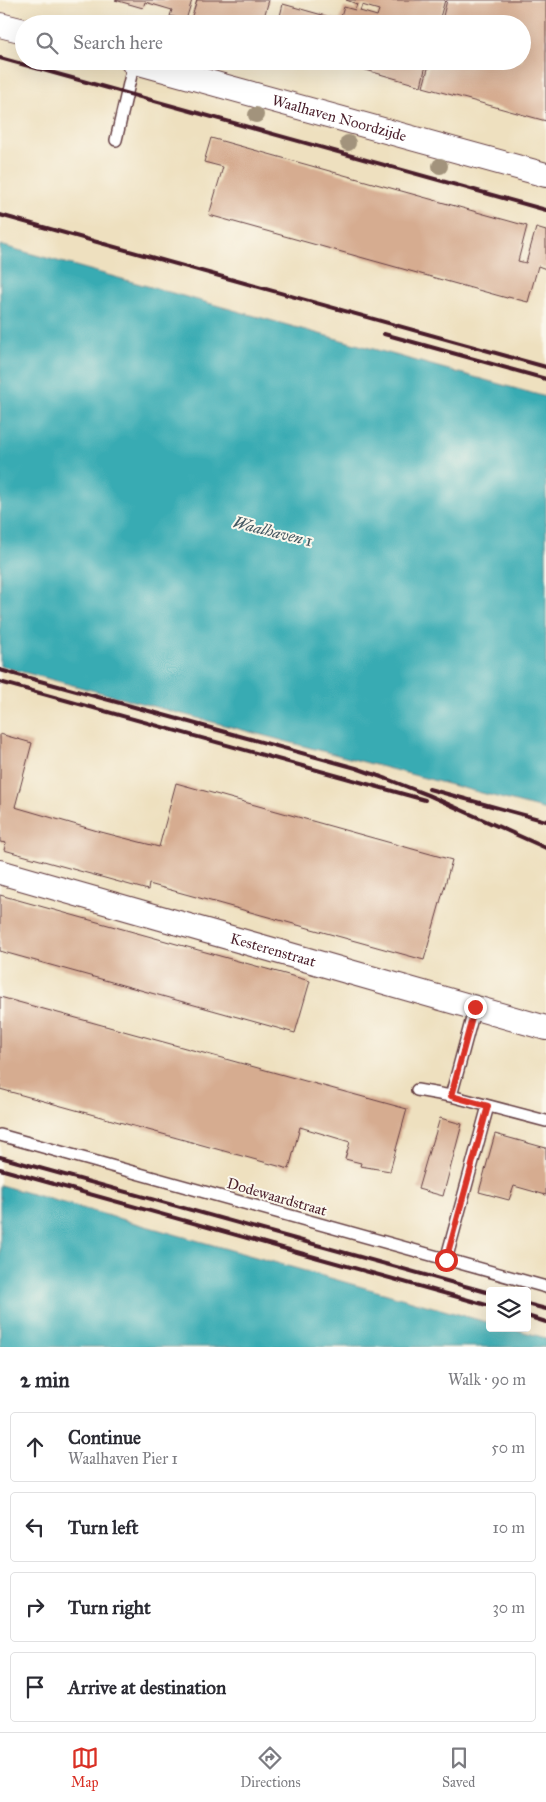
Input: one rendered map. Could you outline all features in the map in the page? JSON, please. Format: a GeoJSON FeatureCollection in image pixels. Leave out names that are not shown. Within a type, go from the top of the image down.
{"type":"FeatureCollection","features":[{"type":"Feature","properties":{"kind":"street"},"geometry":{"type":"LineString","coordinates":[[0,25],[15,29]]}},
{"type":"Feature","properties":{"kind":"street","name":"Waalhaven Noordzijde"},"geometry":{"type":"LineString","coordinates":[[162,70],[546,175]]}},
{"type":"Feature","properties":{"kind":"street","name":"Kesterenstraat"},"geometry":{"type":"LineString","coordinates":[[0,872],[546,1028]]}},
{"type":"Feature","properties":{"kind":"lane"},"geometry":{"type":"LineString","coordinates":[[116,140],[131,70]]}},
{"type":"Feature","properties":{"kind":"lane"},"geometry":{"type":"LineString","coordinates":[[451,1096],[475,1007]]}},
{"type":"Feature","properties":{"kind":"lane"},"geometry":{"type":"LineString","coordinates":[[417,1090],[451,1096],[546,1121]]}},
{"type":"Feature","properties":{"kind":"lane"},"geometry":{"type":"LineString","coordinates":[[446,1260],[488,1106]]}},
{"type":"Feature","properties":{"kind":"lane","name":"Dodewaardstraat"},"geometry":{"type":"LineString","coordinates":[[0,1135],[546,1287]]}},
{"type":"Feature","properties":{"kind":"water","name":"Waalhaven 1"},"geometry":{"type":"Polygon","coordinates":[[[0,245],[546,397],[546,810],[0,666],[0,245]]]}},
{"type":"Feature","properties":{"kind":"water"},"geometry":{"type":"Polygon","coordinates":[[[0,1185],[486,1322],[486,1332],[524,1332],[546,1338],[546,1347],[0,1347],[0,1185]]]}},
{"type":"Feature","properties":{"kind":"building"},"geometry":{"type":"Polygon","coordinates":[[[115,0],[192,0],[188,15],[170,15],[172,10],[145,2],[143,8],[115,0]]]}},
{"type":"Feature","properties":{"kind":"building"},"geometry":{"type":"Polygon","coordinates":[[[197,0],[269,0],[265,15],[192,15],[197,0]]]}},
{"type":"Feature","properties":{"kind":"building"},"geometry":{"type":"Polygon","coordinates":[[[346,0],[445,0],[441,15],[377,15],[379,10],[362,5],[360,11],[374,15],[342,15],[344,7],[355,10],[357,4],[346,0]]]}},
{"type":"Feature","properties":{"kind":"building"},"geometry":{"type":"Polygon","coordinates":[[[447,0],[546,0],[546,121],[423,87],[428,70],[531,70],[531,15],[443,15],[447,0]]]}},
{"type":"Feature","properties":{"kind":"building"},"geometry":{"type":"Polygon","coordinates":[[[283,4],[322,15],[280,15],[283,4]]]}},
{"type":"Feature","properties":{"kind":"building"},"geometry":{"type":"Polygon","coordinates":[[[366,70],[425,70],[421,86],[366,70]]]}},
{"type":"Feature","properties":{"kind":"building"},"geometry":{"type":"Polygon","coordinates":[[[211,138],[527,226],[518,261],[526,263],[536,228],[546,231],[546,269],[538,266],[528,302],[507,298],[209,215],[223,167],[204,162],[211,138]]]}},
{"type":"Feature","properties":{"kind":"building"},"geometry":{"type":"Polygon","coordinates":[[[0,734],[32,743],[15,807],[101,832],[159,847],[176,783],[452,860],[424,960],[149,884],[148,890],[4,850],[6,843],[0,842],[0,734]]]}},
{"type":"Feature","properties":{"kind":"building"},"geometry":{"type":"Polygon","coordinates":[[[0,895],[310,981],[295,1033],[0,951],[0,895]]]}},
{"type":"Feature","properties":{"kind":"building"},"geometry":{"type":"Polygon","coordinates":[[[0,997],[407,1109],[390,1171],[360,1166],[361,1163],[345,1159],[350,1142],[300,1127],[289,1169],[0,1089],[0,997]]]}},
{"type":"Feature","properties":{"kind":"building"},"geometry":{"type":"Polygon","coordinates":[[[440,1118],[462,1124],[443,1196],[418,1189],[440,1118]]]}},
{"type":"Feature","properties":{"kind":"building"},"geometry":{"type":"Polygon","coordinates":[[[495,1134],[546,1148],[546,1195],[514,1186],[509,1200],[479,1192],[495,1134]]]}},
{"type":"Feature","properties":{"kind":"railway"},"geometry":{"type":"LineString","coordinates":[[0,58],[15,62]]}},
{"type":"Feature","properties":{"kind":"railway"},"geometry":{"type":"LineString","coordinates":[[43,70],[546,210]]}},
{"type":"Feature","properties":{"kind":"railway"},"geometry":{"type":"LineString","coordinates":[[0,215],[546,367]]}},
{"type":"Feature","properties":{"kind":"railway"},"geometry":{"type":"LineString","coordinates":[[384,334],[546,379]]}},
{"type":"Feature","properties":{"kind":"railway"},"geometry":{"type":"LineString","coordinates":[[0,670],[356,768],[428,795],[546,848]]}},
{"type":"Feature","properties":{"kind":"railway"},"geometry":{"type":"LineString","coordinates":[[0,682],[425,800]]}},
{"type":"Feature","properties":{"kind":"railway"},"geometry":{"type":"LineString","coordinates":[[429,789],[546,821]]}},
{"type":"Feature","properties":{"kind":"railway"},"geometry":{"type":"LineString","coordinates":[[0,1157],[486,1292]]}},
{"type":"Feature","properties":{"kind":"railway"},"geometry":{"type":"LineString","coordinates":[[0,1169],[486,1305]]}},
{"type":"Feature","properties":{"kind":"railway"},"geometry":{"type":"LineString","coordinates":[[531,1305],[546,1309]]}},
{"type":"Feature","properties":{"kind":"railway"},"geometry":{"type":"LineString","coordinates":[[531,1317],[546,1322]]}},
{"type":"Feature","properties":{"kind":"route"},"geometry":{"type":"LineString","coordinates":[[446,1260],[488,1106],[451,1096],[475,1007]]}}]}
